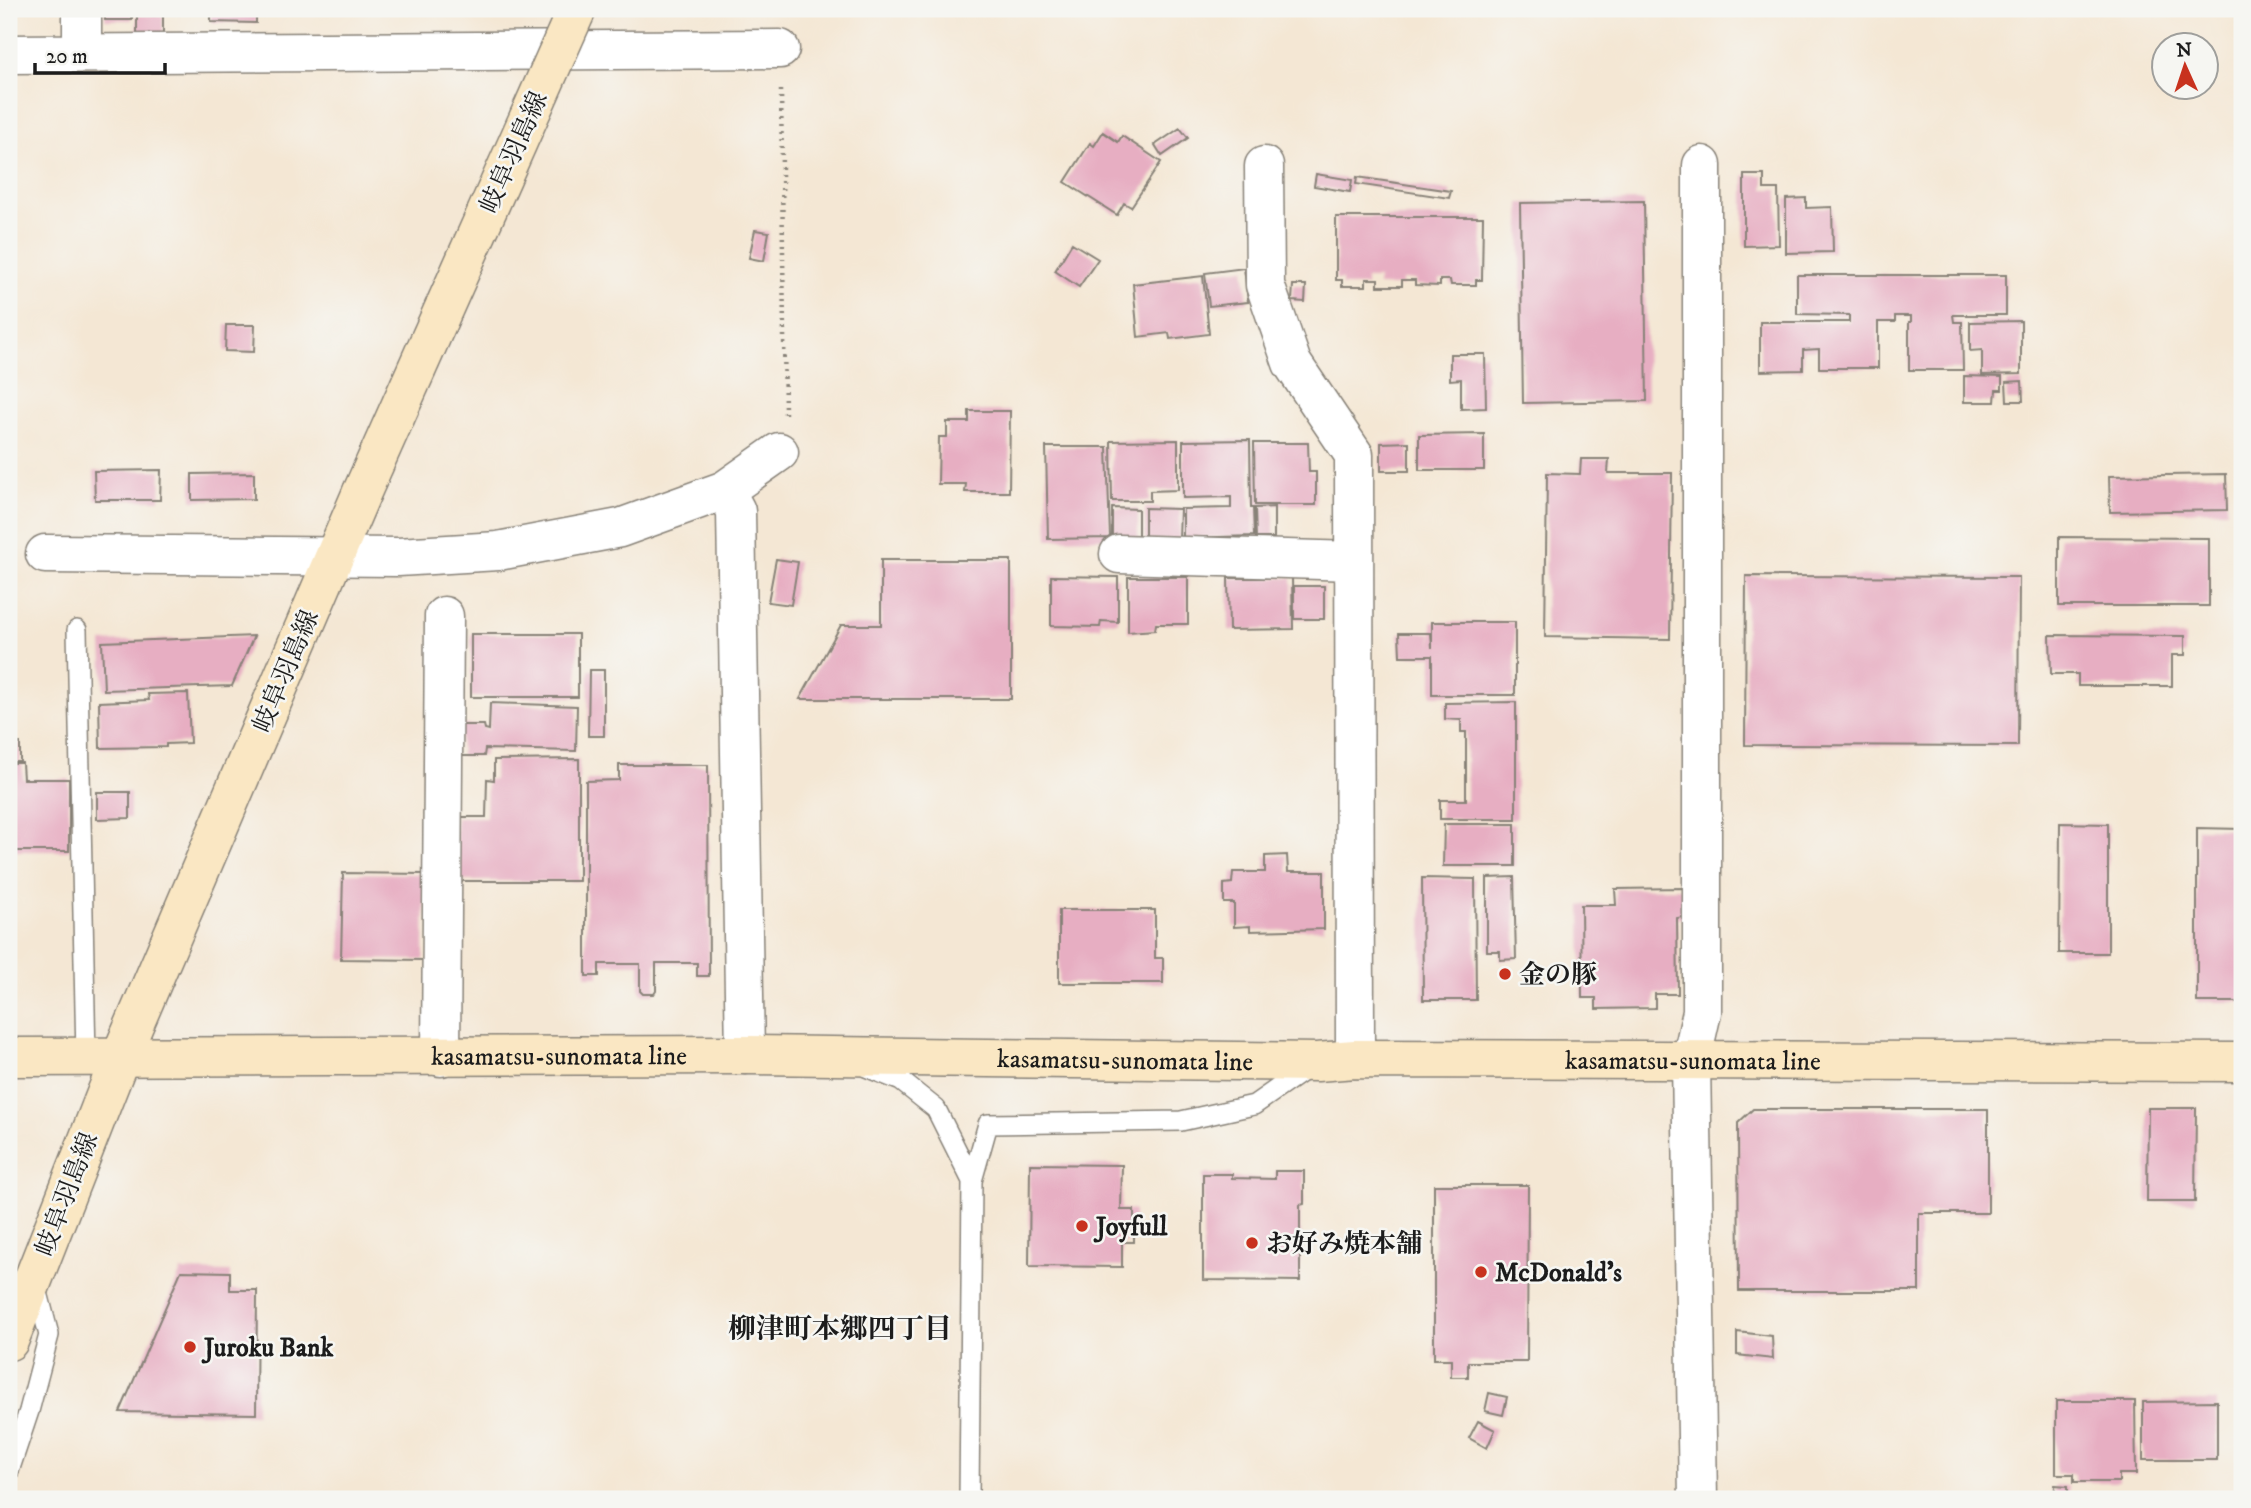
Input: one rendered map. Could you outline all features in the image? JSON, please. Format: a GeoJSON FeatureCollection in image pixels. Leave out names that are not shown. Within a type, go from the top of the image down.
{"type":"FeatureCollection","features":[{"type":"Feature","properties":{"kind":"main road","name":"岐阜羽島線"},"geometry":{"type":"LineString","coordinates":[[9,1341],[34,1277],[103,1058],[334,556],[577,9]]}},
{"type":"Feature","properties":{"kind":"main road","name":"kasamatsu-sunomata line"},"geometry":{"type":"LineString","coordinates":[[9,1057],[745,1055],[1317,1062],[1355,1059],[2242,1062]]}},
{"type":"Feature","properties":{"kind":"street"},"geometry":{"type":"LineString","coordinates":[[82,9],[82,54]]}},
{"type":"Feature","properties":{"kind":"street"},"geometry":{"type":"LineString","coordinates":[[9,54],[780,49]]}},
{"type":"Feature","properties":{"kind":"street"},"geometry":{"type":"LineString","coordinates":[[1698,1499],[1691,1061],[1702,1013],[1702,165]]}},
{"type":"Feature","properties":{"kind":"street"},"geometry":{"type":"LineString","coordinates":[[1264,166],[1265,285],[1292,363],[1354,455],[1355,1059]]}},
{"type":"Feature","properties":{"kind":"street"},"geometry":{"type":"LineString","coordinates":[[45,554],[398,557],[498,551],[620,528],[725,491],[779,452]]}},
{"type":"Feature","properties":{"kind":"street"},"geometry":{"type":"LineString","coordinates":[[725,491],[736,511],[745,1055]]}},
{"type":"Feature","properties":{"kind":"street"},"geometry":{"type":"LineString","coordinates":[[1119,554],[1354,561]]}},
{"type":"Feature","properties":{"kind":"street"},"geometry":{"type":"LineString","coordinates":[[441,1057],[444,616]]}},
{"type":"Feature","properties":{"kind":"lane"},"geometry":{"type":"LineString","coordinates":[[77,630],[103,1058]]}},
{"type":"Feature","properties":{"kind":"lane"},"geometry":{"type":"LineString","coordinates":[[840,1056],[901,1081],[936,1109],[972,1181]]}},
{"type":"Feature","properties":{"kind":"lane"},"geometry":{"type":"LineString","coordinates":[[969,1499],[972,1181],[988,1124],[1181,1121],[1254,1105],[1317,1062]]}},
{"type":"Feature","properties":{"kind":"lane"},"geometry":{"type":"LineString","coordinates":[[9,1471],[29,1411],[49,1335],[34,1277]]}},
{"type":"Feature","properties":{"kind":"path"},"geometry":{"type":"LineString","coordinates":[[779,452],[785,431],[780,49]]}},
{"type":"Feature","properties":{"kind":"building"},"geometry":{"type":"Polygon","coordinates":[[[105,9],[132,9],[132,20],[105,20],[105,9]]]}},
{"type":"Feature","properties":{"kind":"building"},"geometry":{"type":"Polygon","coordinates":[[[211,9],[256,9],[256,23],[211,22],[211,9]]]}},
{"type":"Feature","properties":{"kind":"building"},"geometry":{"type":"Polygon","coordinates":[[[137,15],[163,15],[163,36],[137,35],[137,15]]]}},
{"type":"Feature","properties":{"kind":"building"},"geometry":{"type":"Polygon","coordinates":[[[1180,128],[1188,138],[1162,156],[1155,145],[1180,128]]]}},
{"type":"Feature","properties":{"kind":"building"},"geometry":{"type":"Polygon","coordinates":[[[1103,132],[1118,142],[1122,136],[1161,162],[1131,207],[1124,203],[1117,215],[1065,182],[1090,143],[1094,146],[1103,132]]]}},
{"type":"Feature","properties":{"kind":"building"},"geometry":{"type":"Polygon","coordinates":[[[1316,174],[1352,180],[1350,192],[1314,186],[1316,174]]]}},
{"type":"Feature","properties":{"kind":"building"},"geometry":{"type":"Polygon","coordinates":[[[1744,175],[1764,175],[1764,189],[1778,189],[1779,245],[1744,246],[1744,175]]]}},
{"type":"Feature","properties":{"kind":"building"},"geometry":{"type":"Polygon","coordinates":[[[1357,177],[1451,191],[1449,198],[1356,184],[1357,177]]]}},
{"type":"Feature","properties":{"kind":"building"},"geometry":{"type":"Polygon","coordinates":[[[1806,198],[1806,208],[1832,207],[1833,252],[1786,253],[1786,199],[1806,198]]]}},
{"type":"Feature","properties":{"kind":"building"},"geometry":{"type":"Polygon","coordinates":[[[1644,201],[1647,401],[1523,403],[1520,203],[1644,201]]]}},
{"type":"Feature","properties":{"kind":"building"},"geometry":{"type":"Polygon","coordinates":[[[1336,217],[1483,217],[1482,280],[1476,280],[1476,285],[1451,285],[1450,280],[1440,280],[1440,286],[1415,285],[1415,280],[1402,280],[1402,286],[1378,286],[1378,279],[1366,279],[1366,286],[1342,286],[1342,280],[1336,280],[1336,217]]]}},
{"type":"Feature","properties":{"kind":"building"},"geometry":{"type":"Polygon","coordinates":[[[755,230],[769,232],[764,261],[749,258],[755,230]]]}},
{"type":"Feature","properties":{"kind":"building"},"geometry":{"type":"Polygon","coordinates":[[[1072,243],[1098,259],[1079,287],[1055,271],[1072,243]]]}},
{"type":"Feature","properties":{"kind":"building"},"geometry":{"type":"Polygon","coordinates":[[[1244,268],[1248,302],[1209,306],[1205,273],[1244,268]]]}},
{"type":"Feature","properties":{"kind":"building"},"geometry":{"type":"Polygon","coordinates":[[[1797,275],[2006,275],[2006,315],[1953,315],[1954,322],[1962,322],[1963,370],[1909,370],[1911,316],[1895,316],[1895,322],[1878,322],[1878,368],[1819,368],[1819,349],[1803,350],[1803,370],[1760,371],[1760,322],[1849,322],[1849,315],[1797,314],[1797,275]]]}},
{"type":"Feature","properties":{"kind":"building"},"geometry":{"type":"Polygon","coordinates":[[[1203,276],[1209,334],[1170,339],[1169,333],[1138,337],[1133,284],[1203,276]]]}},
{"type":"Feature","properties":{"kind":"building"},"geometry":{"type":"Polygon","coordinates":[[[1293,285],[1306,285],[1305,302],[1292,301],[1293,285]]]}},
{"type":"Feature","properties":{"kind":"building"},"geometry":{"type":"Polygon","coordinates":[[[2021,321],[2021,374],[1982,375],[1982,350],[1970,351],[1970,322],[2021,321]]]}},
{"type":"Feature","properties":{"kind":"building"},"geometry":{"type":"Polygon","coordinates":[[[226,325],[255,325],[254,352],[225,351],[226,325]]]}},
{"type":"Feature","properties":{"kind":"building"},"geometry":{"type":"Polygon","coordinates":[[[1450,354],[1485,354],[1486,408],[1461,409],[1461,379],[1450,380],[1450,354]]]}},
{"type":"Feature","properties":{"kind":"building"},"geometry":{"type":"Polygon","coordinates":[[[1964,376],[2002,377],[2002,390],[1996,390],[1995,402],[1964,402],[1964,376]]]}},
{"type":"Feature","properties":{"kind":"building"},"geometry":{"type":"Polygon","coordinates":[[[2022,381],[2023,401],[2007,401],[2006,382],[2022,381]]]}},
{"type":"Feature","properties":{"kind":"building"},"geometry":{"type":"Polygon","coordinates":[[[969,411],[1010,411],[1009,492],[965,492],[966,484],[938,484],[939,437],[947,437],[947,422],[969,422],[969,411]]]}},
{"type":"Feature","properties":{"kind":"building"},"geometry":{"type":"Polygon","coordinates":[[[1484,434],[1484,470],[1419,470],[1419,435],[1484,434]]]}},
{"type":"Feature","properties":{"kind":"building"},"geometry":{"type":"Polygon","coordinates":[[[1178,440],[1178,490],[1150,491],[1150,501],[1112,501],[1111,441],[1178,440]]]}},
{"type":"Feature","properties":{"kind":"building"},"geometry":{"type":"Polygon","coordinates":[[[1250,440],[1254,536],[1183,538],[1183,509],[1231,508],[1231,497],[1183,498],[1183,441],[1250,440]]]}},
{"type":"Feature","properties":{"kind":"building"},"geometry":{"type":"Polygon","coordinates":[[[1409,442],[1409,471],[1381,471],[1381,443],[1409,442]]]}},
{"type":"Feature","properties":{"kind":"building"},"geometry":{"type":"Polygon","coordinates":[[[1254,443],[1308,443],[1309,472],[1316,472],[1316,505],[1255,505],[1254,443]]]}},
{"type":"Feature","properties":{"kind":"building"},"geometry":{"type":"Polygon","coordinates":[[[1046,447],[1107,447],[1110,538],[1048,539],[1046,447]]]}},
{"type":"Feature","properties":{"kind":"building"},"geometry":{"type":"Polygon","coordinates":[[[1581,459],[1609,459],[1608,473],[1672,473],[1670,639],[1545,637],[1547,473],[1580,474],[1581,459]]]}},
{"type":"Feature","properties":{"kind":"building"},"geometry":{"type":"Polygon","coordinates":[[[161,470],[160,500],[95,500],[94,471],[161,470]]]}},
{"type":"Feature","properties":{"kind":"building"},"geometry":{"type":"Polygon","coordinates":[[[254,473],[254,499],[192,500],[192,474],[254,473]]]}},
{"type":"Feature","properties":{"kind":"building"},"geometry":{"type":"Polygon","coordinates":[[[2226,474],[2227,510],[2110,512],[2109,476],[2226,474]]]}},
{"type":"Feature","properties":{"kind":"building"},"geometry":{"type":"Polygon","coordinates":[[[1274,507],[1274,538],[1256,538],[1255,508],[1274,507]]]}},
{"type":"Feature","properties":{"kind":"building"},"geometry":{"type":"Polygon","coordinates":[[[1112,508],[1138,509],[1138,540],[1112,540],[1112,508]]]}},
{"type":"Feature","properties":{"kind":"building"},"geometry":{"type":"Polygon","coordinates":[[[1145,508],[1180,509],[1179,540],[1145,540],[1145,508]]]}},
{"type":"Feature","properties":{"kind":"building"},"geometry":{"type":"Polygon","coordinates":[[[2059,537],[2209,538],[2209,606],[2059,606],[2059,537]]]}},
{"type":"Feature","properties":{"kind":"building"},"geometry":{"type":"Polygon","coordinates":[[[776,559],[798,562],[791,605],[768,602],[776,559]]]}},
{"type":"Feature","properties":{"kind":"building"},"geometry":{"type":"Polygon","coordinates":[[[881,560],[1011,560],[1011,699],[800,699],[841,625],[881,625],[881,560]]]}},
{"type":"Feature","properties":{"kind":"building"},"geometry":{"type":"Polygon","coordinates":[[[1051,576],[1118,577],[1118,622],[1101,621],[1100,627],[1051,626],[1051,576]]]}},
{"type":"Feature","properties":{"kind":"building"},"geometry":{"type":"Polygon","coordinates":[[[1746,576],[2019,577],[2018,746],[1745,745],[1746,576]]]}},
{"type":"Feature","properties":{"kind":"building"},"geometry":{"type":"Polygon","coordinates":[[[1128,577],[1188,577],[1188,624],[1156,624],[1155,630],[1128,632],[1128,577]]]}},
{"type":"Feature","properties":{"kind":"building"},"geometry":{"type":"Polygon","coordinates":[[[1228,578],[1292,578],[1293,629],[1229,630],[1228,578]]]}},
{"type":"Feature","properties":{"kind":"building"},"geometry":{"type":"Polygon","coordinates":[[[1294,586],[1324,586],[1324,619],[1294,619],[1294,586]]]}},
{"type":"Feature","properties":{"kind":"building"},"geometry":{"type":"Polygon","coordinates":[[[1432,622],[1515,622],[1515,695],[1432,695],[1432,656],[1400,656],[1399,633],[1431,633],[1432,648],[1432,622]]]}},
{"type":"Feature","properties":{"kind":"building"},"geometry":{"type":"Polygon","coordinates":[[[471,634],[578,634],[578,697],[471,697],[471,634]]]}},
{"type":"Feature","properties":{"kind":"building"},"geometry":{"type":"Polygon","coordinates":[[[2050,635],[2185,636],[2185,655],[2172,655],[2172,686],[2078,686],[2078,674],[2051,674],[2050,635]]]}},
{"type":"Feature","properties":{"kind":"building"},"geometry":{"type":"Polygon","coordinates":[[[254,636],[232,686],[104,690],[102,642],[254,636]]]}},
{"type":"Feature","properties":{"kind":"building"},"geometry":{"type":"Polygon","coordinates":[[[589,670],[604,670],[604,736],[588,736],[589,670]]]}},
{"type":"Feature","properties":{"kind":"building"},"geometry":{"type":"Polygon","coordinates":[[[188,693],[190,743],[166,744],[166,747],[100,748],[99,702],[149,700],[148,694],[188,693]]]}},
{"type":"Feature","properties":{"kind":"building"},"geometry":{"type":"Polygon","coordinates":[[[1516,702],[1516,819],[1440,819],[1440,800],[1466,800],[1466,732],[1461,732],[1461,720],[1445,719],[1445,703],[1516,702]]]}},
{"type":"Feature","properties":{"kind":"building"},"geometry":{"type":"Polygon","coordinates":[[[490,703],[577,706],[576,751],[485,749],[484,756],[461,756],[460,725],[484,725],[485,729],[489,730],[490,703]]]}},
{"type":"Feature","properties":{"kind":"building"},"geometry":{"type":"Polygon","coordinates":[[[9,743],[20,743],[20,762],[9,762],[9,743]]]}},
{"type":"Feature","properties":{"kind":"building"},"geometry":{"type":"Polygon","coordinates":[[[579,759],[579,881],[456,881],[456,817],[486,817],[487,779],[494,780],[494,760],[579,759]]]}},
{"type":"Feature","properties":{"kind":"building"},"geometry":{"type":"Polygon","coordinates":[[[9,763],[22,763],[23,779],[69,779],[69,851],[9,851],[9,763]]]}},
{"type":"Feature","properties":{"kind":"building"},"geometry":{"type":"Polygon","coordinates":[[[619,765],[708,765],[709,976],[697,976],[697,963],[656,963],[654,994],[643,994],[640,991],[640,964],[599,964],[599,976],[586,976],[586,781],[619,780],[619,765]]]}},
{"type":"Feature","properties":{"kind":"building"},"geometry":{"type":"Polygon","coordinates":[[[97,792],[130,792],[130,818],[97,819],[97,792]]]}},
{"type":"Feature","properties":{"kind":"building"},"geometry":{"type":"Polygon","coordinates":[[[2060,823],[2108,824],[2108,953],[2059,953],[2060,823]]]}},
{"type":"Feature","properties":{"kind":"building"},"geometry":{"type":"Polygon","coordinates":[[[1444,824],[1515,824],[1515,866],[1443,866],[1444,824]]]}},
{"type":"Feature","properties":{"kind":"building"},"geometry":{"type":"Polygon","coordinates":[[[2197,828],[2242,829],[2242,1002],[2197,1002],[2197,828]]]}},
{"type":"Feature","properties":{"kind":"building"},"geometry":{"type":"Polygon","coordinates":[[[1287,855],[1288,872],[1324,872],[1324,929],[1250,931],[1250,926],[1234,927],[1234,903],[1224,903],[1224,884],[1232,883],[1233,872],[1265,872],[1265,856],[1287,855]]]}},
{"type":"Feature","properties":{"kind":"building"},"geometry":{"type":"Polygon","coordinates":[[[343,873],[425,874],[424,960],[341,959],[343,873]]]}},
{"type":"Feature","properties":{"kind":"building"},"geometry":{"type":"Polygon","coordinates":[[[1514,877],[1516,959],[1500,960],[1500,951],[1487,951],[1487,878],[1514,877]]]}},
{"type":"Feature","properties":{"kind":"building"},"geometry":{"type":"Polygon","coordinates":[[[1422,878],[1475,879],[1476,1000],[1423,1000],[1422,878]]]}},
{"type":"Feature","properties":{"kind":"building"},"geometry":{"type":"Polygon","coordinates":[[[1683,888],[1683,917],[1677,918],[1678,994],[1655,994],[1655,1008],[1596,1009],[1596,998],[1582,998],[1581,905],[1616,905],[1615,889],[1683,888]]]}},
{"type":"Feature","properties":{"kind":"building"},"geometry":{"type":"Polygon","coordinates":[[[1059,910],[1155,910],[1155,958],[1163,958],[1163,983],[1059,983],[1059,910]]]}},
{"type":"Feature","properties":{"kind":"building"},"geometry":{"type":"Polygon","coordinates":[[[2148,1108],[2196,1108],[2195,1202],[2147,1202],[2148,1108]]]}},
{"type":"Feature","properties":{"kind":"building"},"geometry":{"type":"Polygon","coordinates":[[[1753,1109],[1988,1109],[1988,1213],[1919,1213],[1919,1291],[1739,1291],[1738,1123],[1753,1109]]]}},
{"type":"Feature","properties":{"kind":"building","name":"Joyfull"},"geometry":{"type":"Polygon","coordinates":[[[1030,1164],[1122,1165],[1121,1210],[1134,1210],[1134,1242],[1122,1242],[1122,1267],[1029,1266],[1030,1164]]]}},
{"type":"Feature","properties":{"kind":"building","name":"お好み焼本舗"},"geometry":{"type":"Polygon","coordinates":[[[1275,1171],[1304,1171],[1304,1204],[1300,1205],[1300,1281],[1203,1280],[1203,1174],[1275,1179],[1275,1171]]]}},
{"type":"Feature","properties":{"kind":"building","name":"McDonald's"},"geometry":{"type":"Polygon","coordinates":[[[1434,1185],[1528,1185],[1527,1362],[1468,1362],[1468,1377],[1451,1377],[1451,1359],[1434,1359],[1434,1185]]]}},
{"type":"Feature","properties":{"kind":"building"},"geometry":{"type":"Polygon","coordinates":[[[181,1271],[230,1272],[230,1290],[257,1290],[256,1414],[120,1412],[181,1271]]]}},
{"type":"Feature","properties":{"kind":"building"},"geometry":{"type":"Polygon","coordinates":[[[1737,1332],[1772,1336],[1773,1359],[1737,1355],[1737,1332]]]}},
{"type":"Feature","properties":{"kind":"building"},"geometry":{"type":"Polygon","coordinates":[[[1489,1393],[1507,1397],[1503,1415],[1485,1411],[1489,1393]]]}},
{"type":"Feature","properties":{"kind":"building"},"geometry":{"type":"Polygon","coordinates":[[[2056,1401],[2135,1401],[2136,1474],[2119,1474],[2119,1482],[2074,1482],[2074,1474],[2056,1474],[2056,1401]]]}},
{"type":"Feature","properties":{"kind":"building"},"geometry":{"type":"Polygon","coordinates":[[[2217,1401],[2217,1460],[2143,1460],[2143,1402],[2217,1401]]]}},
{"type":"Feature","properties":{"kind":"building"},"geometry":{"type":"Polygon","coordinates":[[[1478,1421],[1495,1430],[1487,1448],[1469,1438],[1478,1421]]]}},
{"type":"Feature","properties":{"kind":"building"},"geometry":{"type":"Polygon","coordinates":[[[2055,1485],[2068,1486],[2068,1499],[2054,1499],[2055,1485]]]}},
{"type":"Feature","properties":{"kind":"place","name":"金の豚"},"geometry":{"type":"Point","coordinates":[1505,974]}},
{"type":"Feature","properties":{"kind":"place","name":"Joyfull"},"geometry":{"type":"Point","coordinates":[1082,1226]}},
{"type":"Feature","properties":{"kind":"place","name":"お好み焼本舗"},"geometry":{"type":"Point","coordinates":[1252,1243]}},
{"type":"Feature","properties":{"kind":"place","name":"McDonald's"},"geometry":{"type":"Point","coordinates":[1481,1272]}},
{"type":"Feature","properties":{"kind":"place","name":"Juroku Bank"},"geometry":{"type":"Point","coordinates":[190,1347]}},
{"type":"Feature","properties":{"kind":"district","name":"柳津町本郷四丁目"},"geometry":{"type":"Point","coordinates":[840,1328]}}]}
